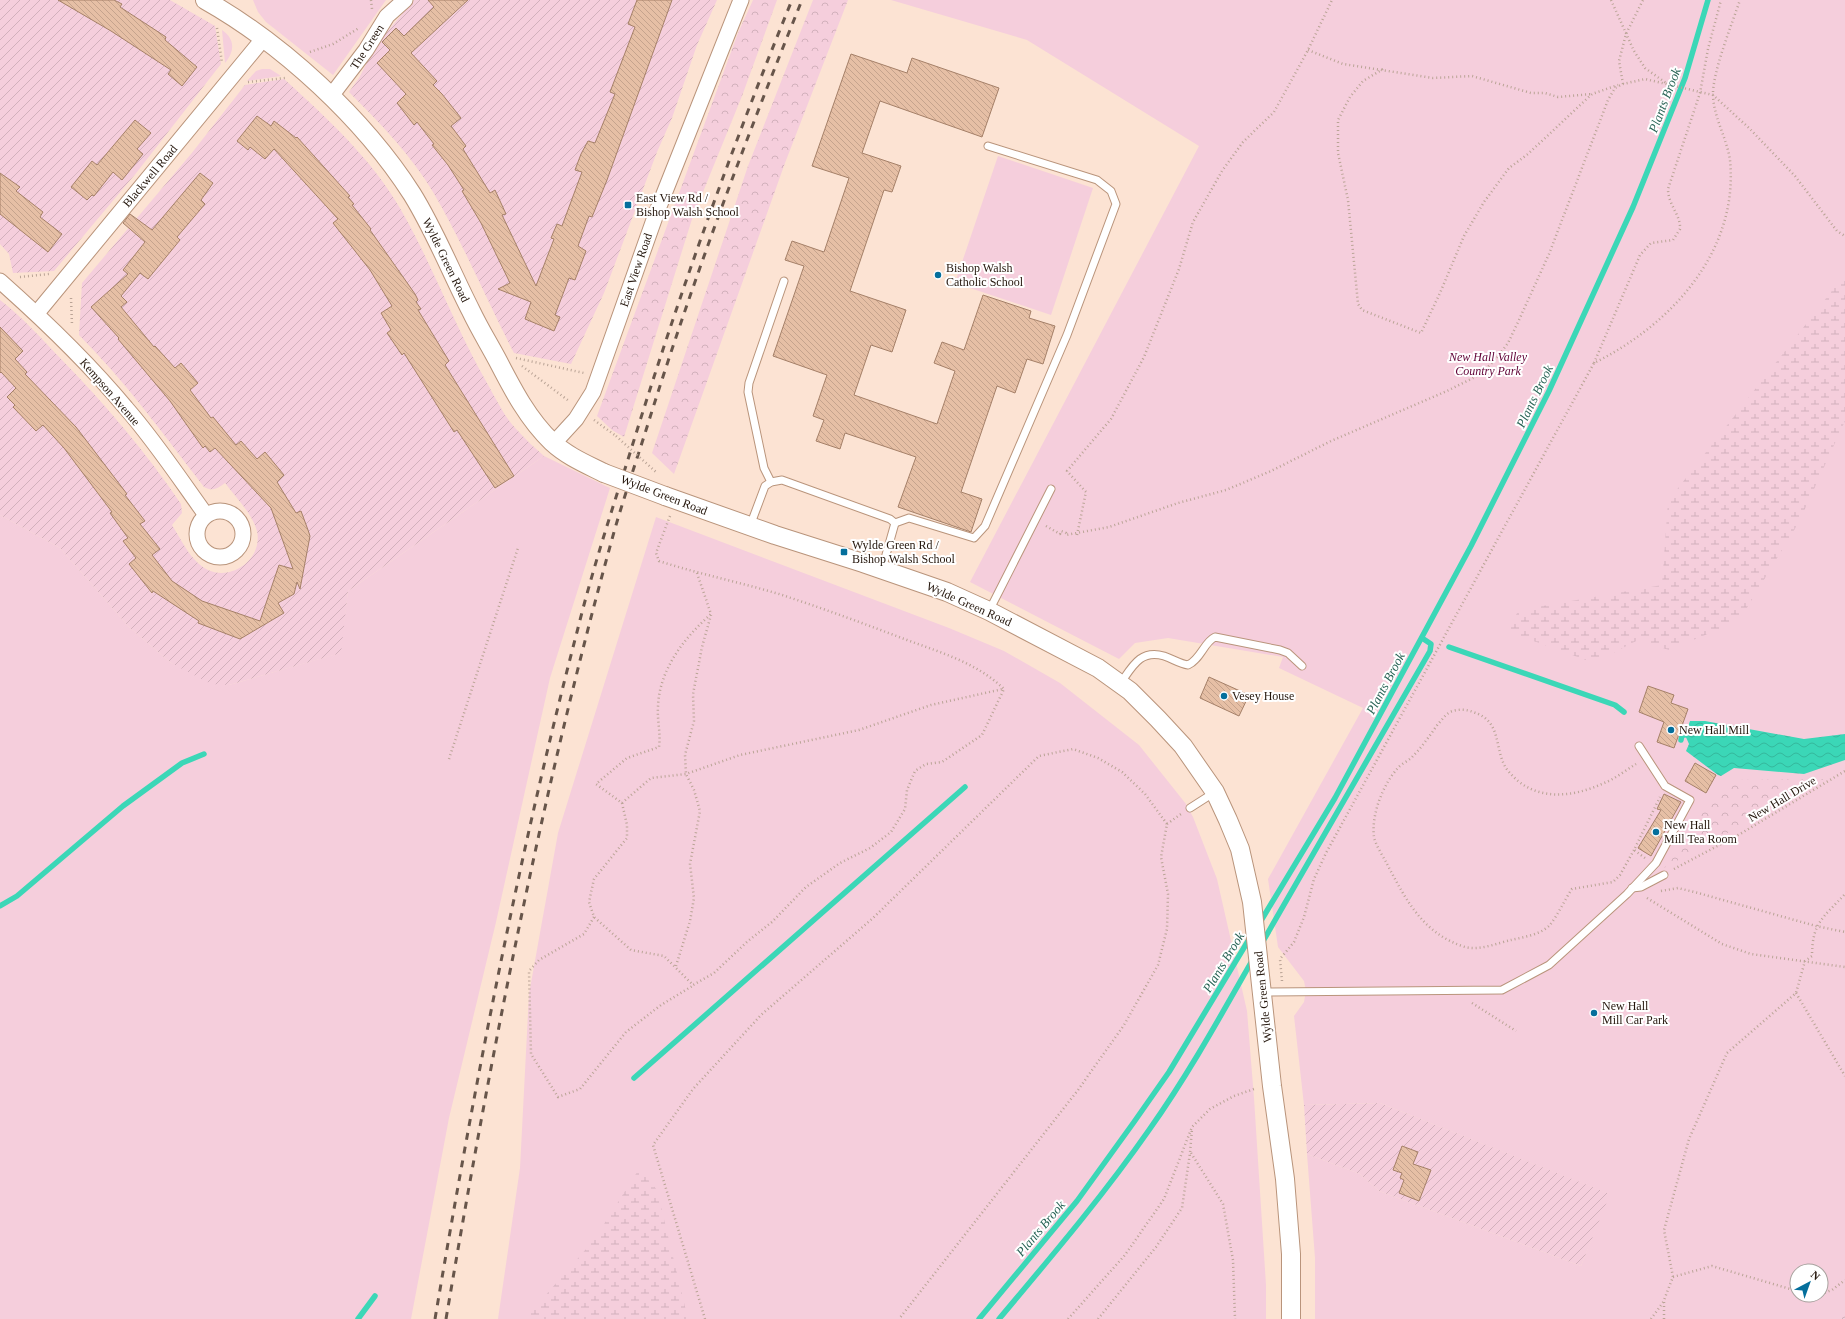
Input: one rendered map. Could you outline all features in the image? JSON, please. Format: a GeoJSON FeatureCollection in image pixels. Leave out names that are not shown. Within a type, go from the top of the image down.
{"type":"FeatureCollection","features":[{"type":"Feature","properties":{"kind":"street","name":"Wylde Green Road"},"geometry":{"type":"LineString","coordinates":[[205,0],[223,4],[263,39],[290,60],[331,96],[390,162],[413,196],[438,240],[471,311],[515,395],[536,425],[554,443],[577,460],[665,496],[947,592],[989,611],[1086,660],[1130,691],[1178,741],[1215,792],[1240,849],[1252,902],[1263,992],[1272,1086],[1285,1179],[1290,1239],[1292,1319]]}},
{"type":"Feature","properties":{"kind":"street","name":"The Green"},"geometry":{"type":"LineString","coordinates":[[331,96],[366,50],[387,16],[405,0]]}},
{"type":"Feature","properties":{"kind":"street","name":"East View Road"},"geometry":{"type":"LineString","coordinates":[[554,443],[576,419],[593,392],[656,214],[741,0]]}},
{"type":"Feature","properties":{"kind":"street","name":"Blackwell Road"},"geometry":{"type":"LineString","coordinates":[[37,313],[263,39]]}},
{"type":"Feature","properties":{"kind":"street","name":"Kempson Avenue"},"geometry":{"type":"LineString","coordinates":[[0,281],[37,313],[127,408],[206,515]]}},
{"type":"Feature","properties":{"kind":"lane"},"geometry":{"type":"LineString","coordinates":[[895,523],[909,518],[974,538],[985,526],[1067,335],[1116,204],[1112,191],[1097,180],[988,146]]}},
{"type":"Feature","properties":{"kind":"lane"},"geometry":{"type":"LineString","coordinates":[[771,482],[764,468],[748,392],[749,383],[784,281]]}},
{"type":"Feature","properties":{"kind":"lane"},"geometry":{"type":"LineString","coordinates":[[750,526],[765,486],[771,482],[782,480],[890,518],[895,523]]}},
{"type":"Feature","properties":{"kind":"lane"},"geometry":{"type":"LineString","coordinates":[[989,611],[1051,489]]}},
{"type":"Feature","properties":{"kind":"lane"},"geometry":{"type":"LineString","coordinates":[[882,569],[895,523]]}},
{"type":"Feature","properties":{"kind":"lane"},"geometry":{"type":"LineString","coordinates":[[1120,684],[1136,662],[1143,657],[1163,656],[1188,665],[1195,662],[1209,642],[1216,638],[1280,650],[1288,653],[1302,666]]}},
{"type":"Feature","properties":{"kind":"lane"},"geometry":{"type":"LineString","coordinates":[[1263,992],[1502,990],[1523,980],[1549,964],[1632,888],[1654,864],[1690,800],[1665,786],[1639,746]]}},
{"type":"Feature","properties":{"kind":"lane"},"geometry":{"type":"LineString","coordinates":[[1190,808],[1215,792]]}},
{"type":"Feature","properties":{"kind":"lane"},"geometry":{"type":"LineString","coordinates":[[1632,888],[1641,887],[1664,875]]}},
{"type":"Feature","properties":{"kind":"path"},"geometry":{"type":"LineString","coordinates":[[371,0],[372,10]]}},
{"type":"Feature","properties":{"kind":"path"},"geometry":{"type":"LineString","coordinates":[[1077,535],[1086,492],[1066,471],[1111,418],[1144,357],[1179,269],[1193,222],[1218,177],[1243,142],[1274,112],[1308,50],[1332,0]]}},
{"type":"Feature","properties":{"kind":"path"},"geometry":{"type":"LineString","coordinates":[[1611,0],[1626,34],[1645,68],[1668,84]]}},
{"type":"Feature","properties":{"kind":"path"},"geometry":{"type":"LineString","coordinates":[[1623,84],[1619,61],[1626,34],[1643,0]]}},
{"type":"Feature","properties":{"kind":"path"},"geometry":{"type":"LineString","coordinates":[[1282,991],[1280,959],[1294,942],[1304,917],[1314,879],[1326,853],[1594,363],[1640,255],[1651,243],[1673,240],[1680,229],[1679,218],[1668,198],[1668,189],[1700,93],[1708,49],[1721,0]]}},
{"type":"Feature","properties":{"kind":"path"},"geometry":{"type":"LineString","coordinates":[[1594,363],[1636,339],[1671,310],[1686,294],[1710,257],[1716,244],[1728,208],[1730,159],[1713,95],[1719,66],[1740,0]]}},
{"type":"Feature","properties":{"kind":"path"},"geometry":{"type":"LineString","coordinates":[[290,60],[333,44],[360,27]]}},
{"type":"Feature","properties":{"kind":"path"},"geometry":{"type":"LineString","coordinates":[[1308,50],[1343,64],[1433,78],[1472,76],[1485,78],[1516,89],[1558,97],[1592,94],[1645,79],[1713,95],[1749,128],[1795,176],[1837,232],[1845,236]]}},
{"type":"Feature","properties":{"kind":"path"},"geometry":{"type":"LineString","coordinates":[[1382,70],[1363,81],[1350,97],[1338,120],[1338,153],[1348,200],[1358,304],[1362,310],[1421,333],[1464,236],[1484,202],[1509,168],[1528,154],[1592,94]]}},
{"type":"Feature","properties":{"kind":"path"},"geometry":{"type":"LineString","coordinates":[[1035,519],[1060,534],[1061,531],[1066,533],[1066,535],[1077,535],[1109,528],[1178,503],[1226,490],[1271,471],[1331,442],[1447,392],[1479,375],[1496,359],[1508,343],[1549,254],[1608,100],[1615,88],[1623,84]]}},
{"type":"Feature","properties":{"kind":"path"},"geometry":{"type":"LineString","coordinates":[[511,356],[514,361]]}},
{"type":"Feature","properties":{"kind":"path"},"geometry":{"type":"LineString","coordinates":[[521,365],[570,402],[575,396]]}},
{"type":"Feature","properties":{"kind":"path"},"geometry":{"type":"LineString","coordinates":[[583,379],[584,373]]}},
{"type":"Feature","properties":{"kind":"path"},"geometry":{"type":"LineString","coordinates":[[593,392],[601,404],[593,419],[616,436],[660,476]]}},
{"type":"Feature","properties":{"kind":"path"},"geometry":{"type":"LineString","coordinates":[[671,513],[656,552],[659,561],[697,573],[778,594],[877,628],[973,666],[990,675],[1004,689]]}},
{"type":"Feature","properties":{"kind":"path"},"geometry":{"type":"LineString","coordinates":[[449,759],[518,548]]}},
{"type":"Feature","properties":{"kind":"path"},"geometry":{"type":"LineString","coordinates":[[676,966],[690,921],[694,898],[690,864],[700,811],[694,790],[686,774],[685,755],[694,720],[693,694],[702,647],[711,614],[697,573]]}},
{"type":"Feature","properties":{"kind":"path"},"geometry":{"type":"LineString","coordinates":[[700,982],[693,985],[676,966],[664,956],[631,950],[594,917],[589,902],[594,879],[627,838],[627,825],[622,803],[596,784],[628,758],[659,747],[661,736],[658,707],[664,675],[680,646],[697,626],[711,614]]}},
{"type":"Feature","properties":{"kind":"path"},"geometry":{"type":"LineString","coordinates":[[622,803],[651,778],[686,774],[740,755],[859,730],[931,705],[1004,689]]}},
{"type":"Feature","properties":{"kind":"path"},"geometry":{"type":"LineString","coordinates":[[594,917],[584,934],[538,960],[529,971],[531,1054],[558,1097],[580,1089],[626,1032],[661,1005],[714,973],[748,941],[772,922],[806,887],[840,863],[870,848],[891,832],[905,809],[907,790],[915,771],[926,764],[942,762],[982,735],[1004,689]]}},
{"type":"Feature","properties":{"kind":"path"},"geometry":{"type":"LineString","coordinates":[[1646,757],[1605,783],[1572,794],[1551,795],[1529,788],[1509,772],[1503,763],[1497,736],[1492,725],[1482,715],[1467,710],[1456,710],[1443,718],[1412,758],[1398,768],[1379,800],[1374,818],[1374,838],[1399,888],[1414,911],[1431,929],[1449,940],[1467,948],[1482,947],[1537,933],[1549,925],[1572,889],[1612,882],[1620,875],[1634,850],[1665,786]]}},
{"type":"Feature","properties":{"kind":"path"},"geometry":{"type":"LineString","coordinates":[[705,1319],[653,1145],[692,1089],[756,1021],[873,918],[1038,756],[1073,749],[1098,758],[1122,772],[1145,794],[1167,824]]}},
{"type":"Feature","properties":{"kind":"path","name":"New Hall Drive"},"geometry":{"type":"LineString","coordinates":[[1664,875],[1740,834],[1845,771]]}},
{"type":"Feature","properties":{"kind":"path"},"geometry":{"type":"LineString","coordinates":[[899,1319],[1078,1090],[1124,1025],[1158,965],[1167,930],[1168,894],[1161,857],[1167,824],[1190,808]]}},
{"type":"Feature","properties":{"kind":"path"},"geometry":{"type":"LineString","coordinates":[[1634,850],[1654,864]]}},
{"type":"Feature","properties":{"kind":"path"},"geometry":{"type":"LineString","coordinates":[[1641,887],[1656,892],[1678,888],[1816,926],[1845,932]]}},
{"type":"Feature","properties":{"kind":"path"},"geometry":{"type":"LineString","coordinates":[[1632,888],[1722,944],[1751,954],[1845,967]]}},
{"type":"Feature","properties":{"kind":"path"},"geometry":{"type":"LineString","coordinates":[[1652,1319],[1664,1300],[1673,1277],[1664,1230],[1689,1140],[1727,1053],[1796,993],[1805,962],[1812,956],[1812,943],[1816,926],[1845,894]]}},
{"type":"Feature","properties":{"kind":"path"},"geometry":{"type":"LineString","coordinates":[[1453,991],[1516,1031]]}},
{"type":"Feature","properties":{"kind":"path"},"geometry":{"type":"LineString","coordinates":[[1796,993],[1845,1076]]}},
{"type":"Feature","properties":{"kind":"path"},"geometry":{"type":"LineString","coordinates":[[1068,1319],[1125,1255],[1164,1199],[1192,1127],[1210,1109],[1234,1096],[1272,1086]]}},
{"type":"Feature","properties":{"kind":"path"},"geometry":{"type":"LineString","coordinates":[[1098,1319],[1156,1247],[1182,1208],[1190,1153],[1192,1127]]}},
{"type":"Feature","properties":{"kind":"path"},"geometry":{"type":"LineString","coordinates":[[1190,1153],[1223,1204],[1233,1260],[1235,1319]]}},
{"type":"Feature","properties":{"kind":"path"},"geometry":{"type":"LineString","coordinates":[[1673,1277],[1712,1266],[1789,1289]]}},
{"type":"Feature","properties":{"kind":"path"},"geometry":{"type":"LineString","coordinates":[[1829,1291],[1845,1280]]}},
{"type":"Feature","properties":{"kind":"path"},"geometry":{"type":"LineString","coordinates":[[1664,1300],[1664,1319]]}},
{"type":"Feature","properties":{"kind":"green space"},"geometry":{"type":"Polygon","coordinates":[[[0,0],[170,0],[215,26],[221,64],[137,172],[54,271],[13,273],[9,254],[0,244],[0,0]]]}},
{"type":"Feature","properties":{"kind":"green space"},"geometry":{"type":"Polygon","coordinates":[[[253,0],[386,0],[333,75],[266,22],[258,12],[253,0]]]}},
{"type":"Feature","properties":{"kind":"green space"},"geometry":{"type":"Polygon","coordinates":[[[414,0],[717,0],[697,45],[672,118],[657,152],[604,293],[571,364],[514,353],[455,231],[433,192],[405,152],[349,92],[359,78],[376,45],[414,0]]]}},
{"type":"Feature","properties":{"kind":"green space"},"geometry":{"type":"Polygon","coordinates":[[[753,0],[777,0],[742,96],[692,219],[624,437],[612,430],[597,416],[738,33],[753,0]]]}},
{"type":"Feature","properties":{"kind":"green space"},"geometry":{"type":"Polygon","coordinates":[[[813,0],[848,0],[785,163],[674,474],[652,453],[748,166],[813,0]]]}},
{"type":"Feature","properties":{"kind":"green space","name":"New Hall Valley Country Park"},"geometry":{"type":"Polygon","coordinates":[[[891,0],[1845,0],[1845,1319],[1315,1319],[1315,1258],[1307,1154],[1360,1174],[1379,1191],[1581,1266],[1609,1194],[1380,1103],[1304,1105],[1294,1016],[1304,1002],[1306,991],[1304,981],[1278,947],[1268,879],[1363,708],[1279,668],[1283,657],[1168,638],[1135,643],[1119,659],[970,582],[1199,146],[1027,40],[891,0]]]}},
{"type":"Feature","properties":{"kind":"green space"},"geometry":{"type":"Polygon","coordinates":[[[222,30],[229,37],[232,45],[231,54],[225,63],[222,30]]]}},
{"type":"Feature","properties":{"kind":"green space"},"geometry":{"type":"Polygon","coordinates":[[[270,69],[281,76],[247,81],[256,71],[270,69]]]}},
{"type":"Feature","properties":{"kind":"green space"},"geometry":{"type":"Polygon","coordinates":[[[284,79],[332,124],[363,156],[389,191],[413,231],[475,362],[501,408],[513,426],[544,456],[348,591],[341,653],[229,685],[211,684],[171,663],[129,627],[60,548],[0,515],[0,300],[32,328],[77,376],[109,411],[154,466],[181,504],[182,513],[172,525],[196,562],[208,570],[217,573],[236,570],[244,565],[250,559],[258,541],[255,524],[225,483],[218,488],[213,489],[204,487],[129,390],[79,335],[82,283],[191,154],[245,85],[284,79]]]}},
{"type":"Feature","properties":{"kind":"green space"},"geometry":{"type":"Polygon","coordinates":[[[998,156],[1093,188],[1051,315],[955,283],[998,156]]]}},
{"type":"Feature","properties":{"kind":"green space"},"geometry":{"type":"Polygon","coordinates":[[[1845,274],[1845,421],[1799,522],[1739,621],[1669,650],[1638,640],[1594,663],[1506,631],[1519,610],[1662,585],[1668,501],[1845,274]]]}},
{"type":"Feature","properties":{"kind":"green space"},"geometry":{"type":"Polygon","coordinates":[[[544,456],[610,488],[550,678],[496,922],[449,1118],[411,1319],[0,1319],[0,515],[60,548],[129,627],[171,663],[229,685],[340,653],[348,591],[544,456]]]}},
{"type":"Feature","properties":{"kind":"green space"},"geometry":{"type":"Polygon","coordinates":[[[656,517],[949,628],[1004,651],[1060,683],[1139,745],[1186,804],[1193,817],[1217,879],[1247,1011],[1266,1285],[1266,1319],[498,1319],[520,1168],[529,994],[558,833],[656,517]]]}},
{"type":"Feature","properties":{"kind":"green space"},"geometry":{"type":"Polygon","coordinates":[[[1825,779],[1664,868],[1725,780],[1825,779]]]}},
{"type":"Feature","properties":{"kind":"green space"},"geometry":{"type":"Polygon","coordinates":[[[1380,1103],[1610,1194],[1581,1266],[1379,1191],[1360,1174],[1307,1154],[1304,1105],[1380,1103]]]}},
{"type":"Feature","properties":{"kind":"green space"},"geometry":{"type":"Polygon","coordinates":[[[639,1169],[657,1190],[688,1319],[531,1319],[529,1314],[594,1240],[639,1169]]]}},
{"type":"Feature","properties":{"kind":"green space"},"geometry":{"type":"Polygon","coordinates":[[[1845,1307],[1845,1319],[1828,1319],[1845,1307]]]}},
{"type":"Feature","properties":{"kind":"water"},"geometry":{"type":"Polygon","coordinates":[[[1690,721],[1705,721],[1804,739],[1845,734],[1845,760],[1804,774],[1734,768],[1721,776],[1686,751],[1689,744],[1685,735],[1690,721]]]}},
{"type":"Feature","properties":{"kind":"building"},"geometry":{"type":"Polygon","coordinates":[[[58,0],[114,0],[122,4],[120,7],[166,37],[165,40],[197,67],[182,86],[168,74],[171,70],[111,31],[58,0]]]}},
{"type":"Feature","properties":{"kind":"building"},"geometry":{"type":"Polygon","coordinates":[[[428,0],[468,0],[411,53],[437,81],[433,85],[461,118],[451,126],[466,146],[463,149],[490,193],[495,190],[506,214],[502,215],[536,286],[554,239],[551,238],[557,224],[562,226],[582,172],[575,170],[581,154],[588,141],[595,143],[615,94],[610,92],[635,27],[628,24],[637,0],[672,0],[607,180],[592,217],[589,216],[578,246],[586,251],[575,280],[569,278],[555,315],[560,317],[554,331],[525,319],[531,302],[498,289],[510,283],[481,223],[462,191],[464,190],[448,165],[432,145],[434,144],[417,122],[414,125],[397,103],[406,94],[377,63],[390,50],[382,42],[396,28],[404,36],[434,7],[428,0]]]}},
{"type":"Feature","properties":{"kind":"building"},"geometry":{"type":"Polygon","coordinates":[[[851,54],[907,73],[912,58],[999,88],[982,137],[880,101],[862,153],[901,166],[892,192],[884,190],[850,291],[906,310],[892,352],[871,345],[854,395],[937,424],[955,371],[934,363],[942,342],[964,350],[983,295],[1031,311],[1029,318],[1055,326],[1043,364],[1027,359],[1015,393],[997,386],[961,492],[982,499],[971,532],[898,507],[916,457],[845,433],[840,449],[816,441],[824,420],[813,416],[827,375],[773,356],[804,266],[785,260],[792,241],[824,252],[849,178],[812,166],[851,54]]]}},
{"type":"Feature","properties":{"kind":"building"},"geometry":{"type":"Polygon","coordinates":[[[257,116],[271,126],[274,121],[296,138],[297,137],[350,196],[348,197],[354,204],[352,205],[371,229],[370,230],[415,294],[418,300],[416,302],[421,309],[418,310],[449,361],[445,365],[514,476],[495,488],[457,430],[454,432],[404,353],[402,355],[387,333],[391,330],[381,313],[392,306],[370,270],[333,223],[338,219],[274,149],[265,159],[250,147],[248,150],[237,141],[257,116]]]}},
{"type":"Feature","properties":{"kind":"building"},"geometry":{"type":"Polygon","coordinates":[[[135,120],[151,133],[137,149],[143,154],[122,180],[113,172],[94,196],[92,195],[87,200],[71,187],[92,161],[97,165],[135,120]]]}},
{"type":"Feature","properties":{"kind":"building"},"geometry":{"type":"Polygon","coordinates":[[[0,173],[20,187],[16,191],[43,212],[40,217],[62,234],[48,252],[0,214],[0,173]]]}},
{"type":"Feature","properties":{"kind":"building"},"geometry":{"type":"Polygon","coordinates":[[[200,173],[213,183],[201,200],[205,204],[177,237],[180,240],[148,279],[140,273],[121,296],[127,302],[121,307],[154,347],[155,346],[175,368],[181,363],[198,383],[190,390],[211,418],[213,417],[236,445],[241,441],[257,459],[265,452],[284,475],[277,482],[296,513],[301,511],[308,530],[310,536],[300,589],[297,582],[294,594],[278,603],[284,613],[240,639],[198,623],[199,621],[153,591],[152,593],[129,564],[136,558],[123,541],[128,538],[110,513],[112,512],[64,448],[43,425],[36,431],[13,407],[15,405],[7,397],[16,388],[1,372],[0,373],[0,327],[23,351],[15,359],[27,372],[25,374],[76,427],[127,494],[125,495],[145,521],[140,524],[160,549],[152,555],[172,581],[202,601],[260,621],[279,565],[293,569],[271,508],[215,448],[210,452],[205,446],[203,448],[170,401],[118,339],[119,338],[91,307],[128,274],[123,270],[145,242],[123,223],[130,214],[152,230],[200,173]]]}},
{"type":"Feature","properties":{"kind":"building","name":"Vesey House"},"geometry":{"type":"Polygon","coordinates":[[[1209,677],[1249,695],[1239,716],[1200,698],[1209,677]]]}},
{"type":"Feature","properties":{"kind":"building"},"geometry":{"type":"Polygon","coordinates":[[[1648,686],[1674,695],[1671,703],[1688,709],[1674,748],[1657,742],[1664,722],[1639,712],[1648,686]]]}},
{"type":"Feature","properties":{"kind":"building"},"geometry":{"type":"Polygon","coordinates":[[[1695,763],[1716,775],[1706,793],[1685,781],[1695,763]]]}},
{"type":"Feature","properties":{"kind":"building","name":"New Hall Mill Tea Room"},"geometry":{"type":"Polygon","coordinates":[[[1664,794],[1681,802],[1651,856],[1638,848],[1661,810],[1657,809],[1664,794]]]}},
{"type":"Feature","properties":{"kind":"building"},"geometry":{"type":"Polygon","coordinates":[[[1402,1146],[1418,1152],[1413,1164],[1431,1170],[1419,1201],[1399,1193],[1404,1180],[1400,1178],[1402,1173],[1393,1170],[1402,1146]]]}},
{"type":"Feature","properties":{"kind":"waterway","name":"Plants Brook"},"geometry":{"type":"LineString","coordinates":[[1259,924],[1335,798],[1471,546],[1549,391],[1633,207],[1685,78],[1708,0]]}},
{"type":"Feature","properties":{"kind":"waterway"},"geometry":{"type":"LineString","coordinates":[[1262,943],[1430,651],[1431,644],[1422,638]]}},
{"type":"Feature","properties":{"kind":"waterway"},"geometry":{"type":"LineString","coordinates":[[1449,647],[1615,705],[1624,712]]}},
{"type":"Feature","properties":{"kind":"waterway"},"geometry":{"type":"LineString","coordinates":[[1681,740],[1682,735],[1685,735]]}},
{"type":"Feature","properties":{"kind":"waterway"},"geometry":{"type":"LineString","coordinates":[[0,906],[17,896],[123,806],[182,763],[204,754]]}},
{"type":"Feature","properties":{"kind":"waterway"},"geometry":{"type":"LineString","coordinates":[[634,1078],[965,787]]}},
{"type":"Feature","properties":{"kind":"waterway","name":"Plants Brook"},"geometry":{"type":"LineString","coordinates":[[979,1319],[1077,1201],[1134,1122],[1169,1072],[1251,936]]}},
{"type":"Feature","properties":{"kind":"waterway"},"geometry":{"type":"LineString","coordinates":[[999,1319],[1095,1202],[1149,1130],[1190,1067],[1253,959]]}},
{"type":"Feature","properties":{"kind":"waterway"},"geometry":{"type":"LineString","coordinates":[[358,1319],[375,1296]]}},
{"type":"Feature","properties":{"kind":"railway"},"geometry":{"type":"LineString","coordinates":[[435,1319],[465,1146],[516,888],[535,802],[595,564],[686,282],[726,168],[792,0]]}},
{"type":"Feature","properties":{"kind":"railway"},"geometry":{"type":"LineString","coordinates":[[446,1319],[481,1121],[520,923],[564,727],[614,532],[664,373],[701,265],[760,106],[802,0]]}},
{"type":"Feature","properties":{"kind":"place","name":"East View Rd / Bishop Walsh School"},"geometry":{"type":"Point","coordinates":[628,205]}},
{"type":"Feature","properties":{"kind":"place","name":"Bishop Walsh Catholic School"},"geometry":{"type":"Point","coordinates":[938,275]}},
{"type":"Feature","properties":{"kind":"place","name":"Wylde Green Rd / Bishop Walsh School"},"geometry":{"type":"Point","coordinates":[844,552]}},
{"type":"Feature","properties":{"kind":"place","name":"Vesey House"},"geometry":{"type":"Point","coordinates":[1224,696]}},
{"type":"Feature","properties":{"kind":"place","name":"New Hall Mill"},"geometry":{"type":"Point","coordinates":[1671,730]}},
{"type":"Feature","properties":{"kind":"place","name":"New Hall Mill Tea Room"},"geometry":{"type":"Point","coordinates":[1656,832]}},
{"type":"Feature","properties":{"kind":"place","name":"New Hall Mill Car Park"},"geometry":{"type":"Point","coordinates":[1594,1013]}}]}
